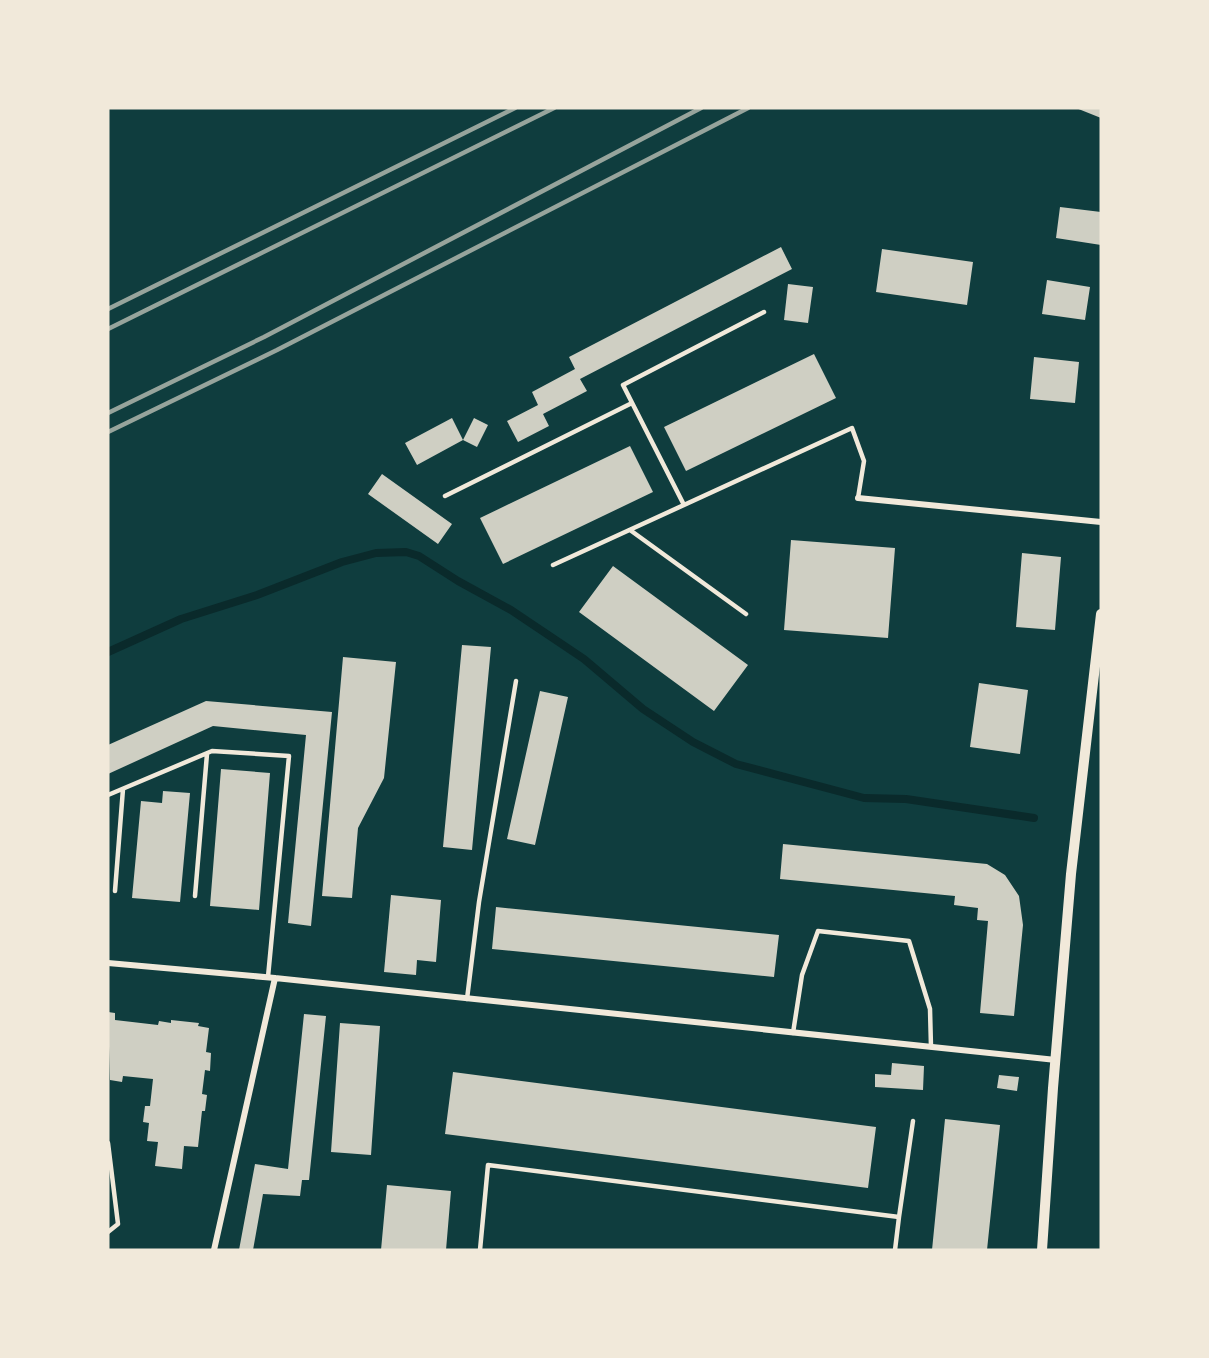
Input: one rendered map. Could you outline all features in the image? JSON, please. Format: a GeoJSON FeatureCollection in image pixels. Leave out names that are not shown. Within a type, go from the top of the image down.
{"type":"FeatureCollection","features":[{"type":"Feature","properties":{"kind":"street"},"geometry":{"type":"LineString","coordinates":[[858,498],[1101,522]]}},
{"type":"Feature","properties":{"kind":"street"},"geometry":{"type":"LineString","coordinates":[[1042,1250],[1071,874],[1101,614]]}},
{"type":"Feature","properties":{"kind":"street"},"geometry":{"type":"LineString","coordinates":[[108,963],[1056,1060]]}},
{"type":"Feature","properties":{"kind":"street"},"geometry":{"type":"LineString","coordinates":[[214,1250],[272,978]]}},
{"type":"Feature","properties":{"kind":"lane"},"geometry":{"type":"LineString","coordinates":[[684,505],[623,385],[764,312]]}},
{"type":"Feature","properties":{"kind":"lane"},"geometry":{"type":"LineString","coordinates":[[445,496],[632,404]]}},
{"type":"Feature","properties":{"kind":"lane"},"geometry":{"type":"LineString","coordinates":[[553,565],[852,428],[864,460],[858,498]]}},
{"type":"Feature","properties":{"kind":"lane"},"geometry":{"type":"LineString","coordinates":[[630,530],[746,614]]}},
{"type":"Feature","properties":{"kind":"lane"},"geometry":{"type":"LineString","coordinates":[[467,999],[479,902],[516,681]]}},
{"type":"Feature","properties":{"kind":"lane"},"geometry":{"type":"LineString","coordinates":[[108,795],[212,751],[289,756],[272,978]]}},
{"type":"Feature","properties":{"kind":"lane"},"geometry":{"type":"LineString","coordinates":[[195,896],[207,754]]}},
{"type":"Feature","properties":{"kind":"lane"},"geometry":{"type":"LineString","coordinates":[[115,891],[123,789]]}},
{"type":"Feature","properties":{"kind":"lane"},"geometry":{"type":"LineString","coordinates":[[793,1033],[802,975],[818,931],[909,941],[930,1009],[931,1047]]}},
{"type":"Feature","properties":{"kind":"lane"},"geometry":{"type":"LineString","coordinates":[[896,1250],[912,1121]]}},
{"type":"Feature","properties":{"kind":"lane"},"geometry":{"type":"LineString","coordinates":[[108,1143],[118,1224],[108,1232]]}},
{"type":"Feature","properties":{"kind":"lane"},"geometry":{"type":"LineString","coordinates":[[480,1250],[488,1165],[899,1217]]}},
{"type":"Feature","properties":{"kind":"building"},"geometry":{"type":"Polygon","coordinates":[[[1076,108],[1101,108],[1101,118],[1076,108]]]}},
{"type":"Feature","properties":{"kind":"building"},"geometry":{"type":"Polygon","coordinates":[[[1060,207],[1101,212],[1101,245],[1056,238],[1060,207]]]}},
{"type":"Feature","properties":{"kind":"building"},"geometry":{"type":"Polygon","coordinates":[[[781,247],[792,269],[580,379],[587,391],[543,414],[549,426],[518,442],[507,421],[538,405],[532,392],[575,369],[569,357],[781,247]]]}},
{"type":"Feature","properties":{"kind":"building"},"geometry":{"type":"Polygon","coordinates":[[[882,249],[973,262],[967,305],[876,292],[882,249]]]}},
{"type":"Feature","properties":{"kind":"building"},"geometry":{"type":"Polygon","coordinates":[[[1047,280],[1090,287],[1085,320],[1042,314],[1047,280]]]}},
{"type":"Feature","properties":{"kind":"building"},"geometry":{"type":"Polygon","coordinates":[[[788,284],[813,287],[808,323],[784,320],[788,284]]]}},
{"type":"Feature","properties":{"kind":"building"},"geometry":{"type":"Polygon","coordinates":[[[814,354],[836,398],[686,471],[664,427],[814,354]]]}},
{"type":"Feature","properties":{"kind":"building"},"geometry":{"type":"Polygon","coordinates":[[[1034,357],[1079,362],[1075,403],[1030,399],[1034,357]]]}},
{"type":"Feature","properties":{"kind":"building"},"geometry":{"type":"Polygon","coordinates":[[[452,418],[463,440],[417,465],[405,443],[452,418]]]}},
{"type":"Feature","properties":{"kind":"building"},"geometry":{"type":"Polygon","coordinates":[[[474,418],[488,425],[477,447],[463,440],[474,418]]]}},
{"type":"Feature","properties":{"kind":"building"},"geometry":{"type":"Polygon","coordinates":[[[630,446],[653,492],[503,564],[480,518],[630,446]]]}},
{"type":"Feature","properties":{"kind":"building"},"geometry":{"type":"Polygon","coordinates":[[[382,474],[452,524],[438,544],[368,494],[382,474]]]}},
{"type":"Feature","properties":{"kind":"building"},"geometry":{"type":"Polygon","coordinates":[[[791,540],[895,548],[888,638],[784,630],[791,540]]]}},
{"type":"Feature","properties":{"kind":"building"},"geometry":{"type":"Polygon","coordinates":[[[1022,553],[1061,557],[1055,630],[1016,627],[1022,553]]]}},
{"type":"Feature","properties":{"kind":"building"},"geometry":{"type":"Polygon","coordinates":[[[613,566],[748,665],[714,711],[579,612],[613,566]]]}},
{"type":"Feature","properties":{"kind":"building"},"geometry":{"type":"Polygon","coordinates":[[[462,645],[491,647],[472,850],[443,847],[462,645]]]}},
{"type":"Feature","properties":{"kind":"building"},"geometry":{"type":"Polygon","coordinates":[[[343,657],[396,662],[384,778],[358,828],[352,898],[322,896],[343,657]]]}},
{"type":"Feature","properties":{"kind":"building"},"geometry":{"type":"Polygon","coordinates":[[[979,683],[1028,690],[1020,754],[970,747],[979,683]]]}},
{"type":"Feature","properties":{"kind":"building"},"geometry":{"type":"Polygon","coordinates":[[[540,691],[568,697],[535,845],[507,839],[540,691]]]}},
{"type":"Feature","properties":{"kind":"building"},"geometry":{"type":"Polygon","coordinates":[[[206,701],[332,712],[311,926],[288,923],[306,735],[213,726],[108,774],[108,745],[206,701]]]}},
{"type":"Feature","properties":{"kind":"building"},"geometry":{"type":"Polygon","coordinates":[[[221,769],[270,773],[259,910],[210,906],[221,769]]]}},
{"type":"Feature","properties":{"kind":"building"},"geometry":{"type":"Polygon","coordinates":[[[163,791],[190,793],[180,902],[132,898],[141,801],[162,803],[163,791]]]}},
{"type":"Feature","properties":{"kind":"building"},"geometry":{"type":"Polygon","coordinates":[[[783,844],[987,864],[1005,875],[1019,896],[1023,925],[1014,1016],[980,1013],[988,921],[977,920],[978,908],[954,905],[955,896],[780,879],[783,844]]]}},
{"type":"Feature","properties":{"kind":"building"},"geometry":{"type":"Polygon","coordinates":[[[391,895],[441,900],[436,962],[417,960],[416,975],[384,972],[391,895]]]}},
{"type":"Feature","properties":{"kind":"building"},"geometry":{"type":"Polygon","coordinates":[[[496,907],[779,935],[774,977],[492,949],[496,907]]]}},
{"type":"Feature","properties":{"kind":"building"},"geometry":{"type":"Polygon","coordinates":[[[108,1012],[115,1013],[115,1020],[158,1025],[159,1021],[171,1023],[171,1020],[199,1023],[198,1026],[209,1028],[206,1052],[211,1053],[210,1071],[205,1070],[202,1094],[207,1095],[205,1111],[202,1111],[198,1147],[184,1146],[182,1169],[155,1166],[158,1142],[147,1141],[149,1123],[143,1122],[145,1106],[150,1106],[153,1079],[123,1076],[122,1082],[110,1080],[108,1012]]]}},
{"type":"Feature","properties":{"kind":"building"},"geometry":{"type":"Polygon","coordinates":[[[304,1014],[326,1016],[309,1180],[302,1180],[300,1196],[263,1194],[253,1250],[239,1250],[255,1164],[288,1169],[304,1014]]]}},
{"type":"Feature","properties":{"kind":"building"},"geometry":{"type":"Polygon","coordinates":[[[340,1023],[380,1026],[371,1155],[331,1152],[340,1023]]]}},
{"type":"Feature","properties":{"kind":"building"},"geometry":{"type":"Polygon","coordinates":[[[892,1063],[924,1066],[923,1090],[875,1087],[875,1074],[891,1075],[892,1063]]]}},
{"type":"Feature","properties":{"kind":"building"},"geometry":{"type":"Polygon","coordinates":[[[453,1072],[876,1127],[868,1188],[445,1134],[453,1072]]]}},
{"type":"Feature","properties":{"kind":"building"},"geometry":{"type":"Polygon","coordinates":[[[999,1075],[1019,1077],[1017,1091],[997,1088],[999,1075]]]}},
{"type":"Feature","properties":{"kind":"building"},"geometry":{"type":"Polygon","coordinates":[[[945,1119],[1000,1125],[987,1250],[932,1250],[945,1119]]]}},
{"type":"Feature","properties":{"kind":"building"},"geometry":{"type":"Polygon","coordinates":[[[387,1185],[451,1191],[446,1250],[381,1250],[387,1185]]]}},
{"type":"Feature","properties":{"kind":"waterway"},"geometry":{"type":"LineString","coordinates":[[108,652],[181,619],[257,595],[342,562],[376,553],[406,552],[419,556],[458,581],[511,610],[584,659],[643,709],[693,742],[736,764],[864,798],[906,799],[1034,818]]}},
{"type":"Feature","properties":{"kind":"railway"},"geometry":{"type":"LineString","coordinates":[[108,309],[515,108]]}},
{"type":"Feature","properties":{"kind":"railway"},"geometry":{"type":"LineString","coordinates":[[108,329],[554,108]]}},
{"type":"Feature","properties":{"kind":"railway"},"geometry":{"type":"LineString","coordinates":[[108,413],[264,337],[701,108]]}},
{"type":"Feature","properties":{"kind":"railway"},"geometry":{"type":"LineString","coordinates":[[108,432],[277,350],[748,108]]}}]}
